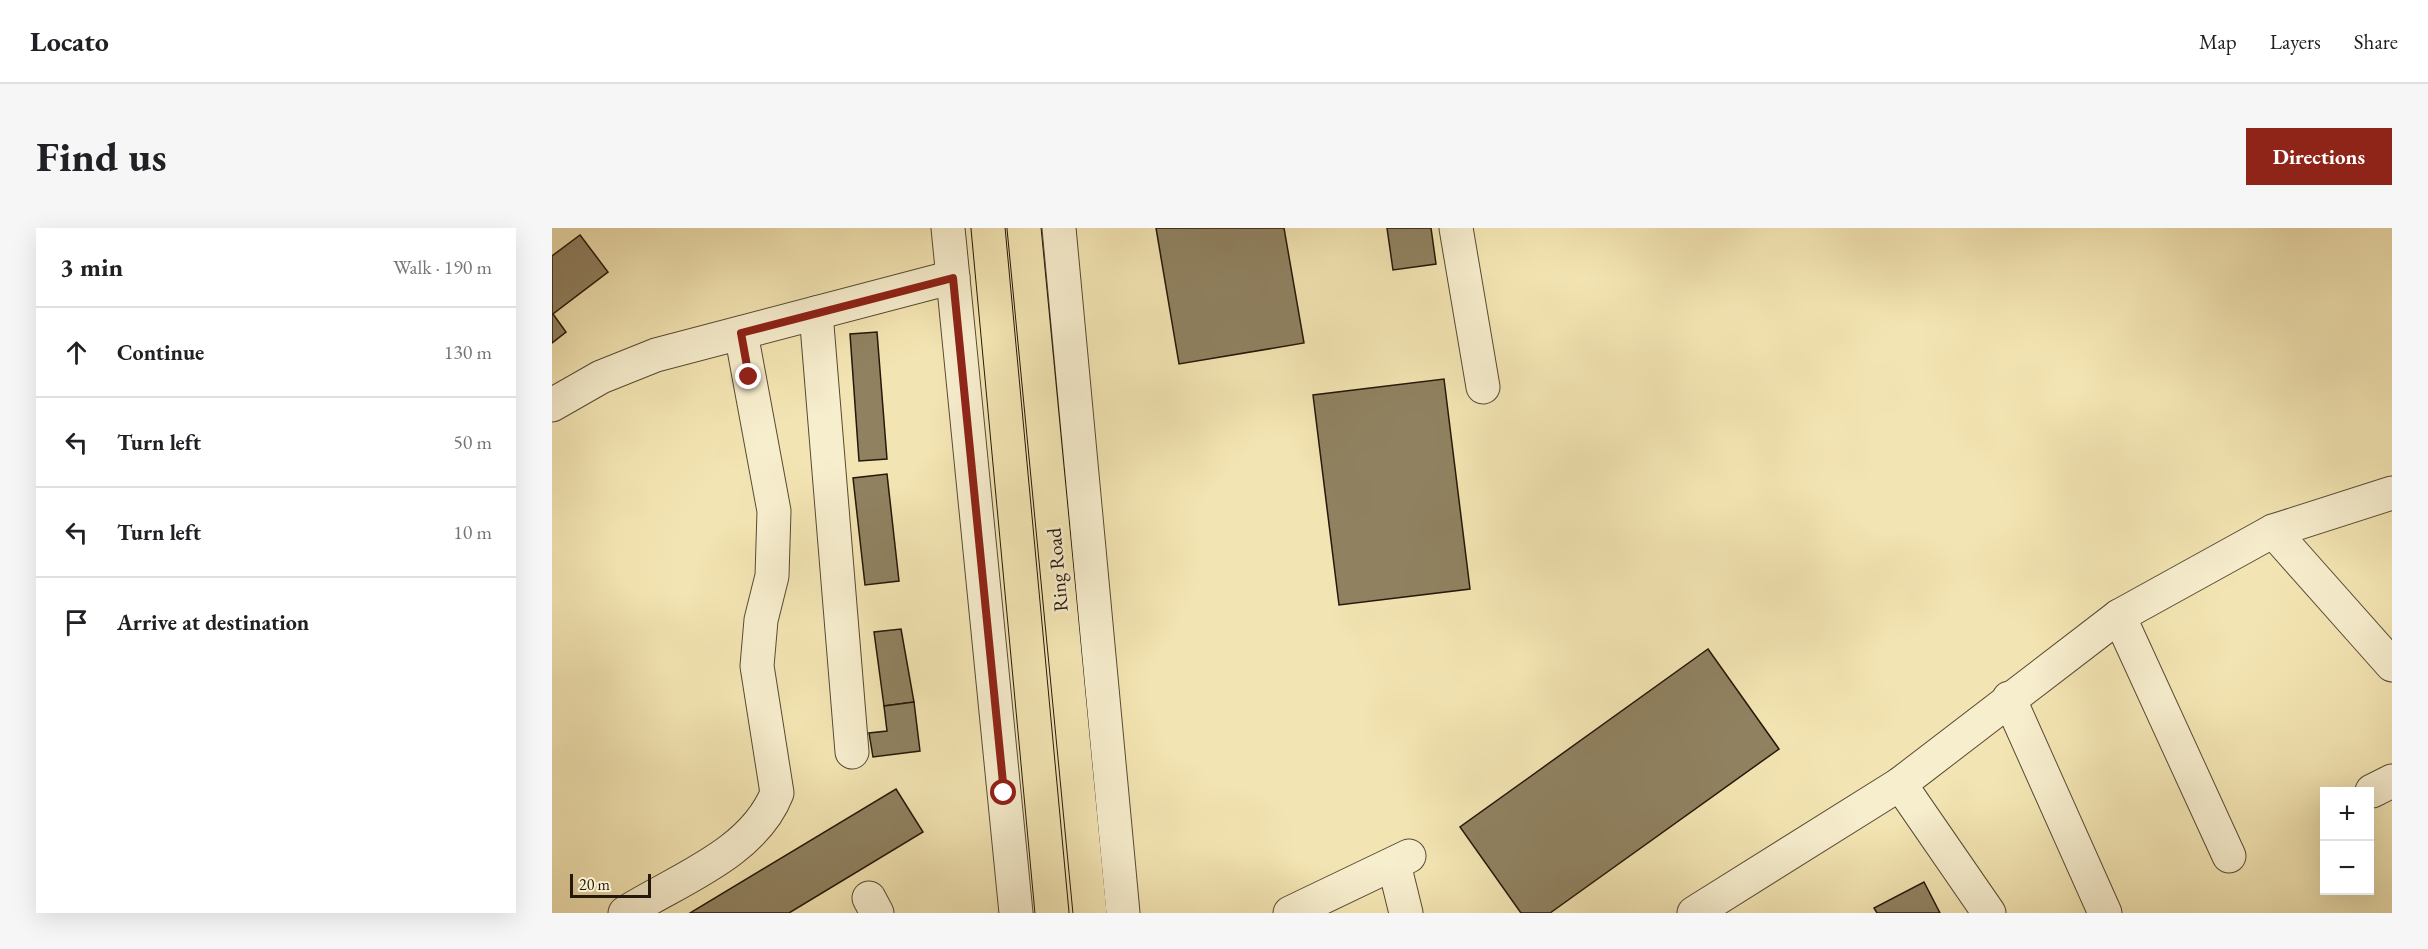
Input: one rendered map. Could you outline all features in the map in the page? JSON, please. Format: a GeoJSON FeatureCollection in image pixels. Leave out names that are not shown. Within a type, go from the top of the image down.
{"type":"FeatureCollection","features":[{"type":"Feature","properties":{"kind":"highway","name":"Ring Road"},"geometry":{"type":"LineString","coordinates":[[988,228],[1052,913]]}},
{"type":"Feature","properties":{"kind":"highway","name":"Ring Road"},"geometry":{"type":"LineString","coordinates":[[1024,228],[1090,913]]}},
{"type":"Feature","properties":{"kind":"street"},"geometry":{"type":"LineString","coordinates":[[948,228],[1016,913]]}},
{"type":"Feature","properties":{"kind":"street"},"geometry":{"type":"LineString","coordinates":[[1059,228],[1123,913]]}},
{"type":"Feature","properties":{"kind":"street"},"geometry":{"type":"LineString","coordinates":[[1456,228],[1483,387]]}},
{"type":"Feature","properties":{"kind":"street"},"geometry":{"type":"LineString","coordinates":[[552,405],[601,376],[656,355],[953,278]]}},
{"type":"Feature","properties":{"kind":"street"},"geometry":{"type":"LineString","coordinates":[[816,313],[852,752]]}},
{"type":"Feature","properties":{"kind":"street"},"geometry":{"type":"LineString","coordinates":[[625,913],[726,853],[758,825],[770,811],[777,793],[757,666],[760,620],[772,576],[774,511],[741,333]]}},
{"type":"Feature","properties":{"kind":"street"},"geometry":{"type":"LineString","coordinates":[[1694,913],[1900,784],[2009,698],[2119,616],[2273,531],[2392,493]]}},
{"type":"Feature","properties":{"kind":"street"},"geometry":{"type":"LineString","coordinates":[[2273,531],[2392,665]]}},
{"type":"Feature","properties":{"kind":"street"},"geometry":{"type":"LineString","coordinates":[[2119,616],[2229,856]]}},
{"type":"Feature","properties":{"kind":"street"},"geometry":{"type":"LineString","coordinates":[[2009,698],[2105,913]]}},
{"type":"Feature","properties":{"kind":"street"},"geometry":{"type":"LineString","coordinates":[[1900,784],[1989,913]]}},
{"type":"Feature","properties":{"kind":"street"},"geometry":{"type":"LineString","coordinates":[[1290,913],[1401,860],[1406,913]]}},
{"type":"Feature","properties":{"kind":"building"},"geometry":{"type":"Polygon","coordinates":[[[1156,228],[1284,228],[1304,343],[1179,364],[1156,228]]]}},
{"type":"Feature","properties":{"kind":"building"},"geometry":{"type":"Polygon","coordinates":[[[1387,228],[1431,228],[1436,264],[1393,270],[1387,228]]]}},
{"type":"Feature","properties":{"kind":"building"},"geometry":{"type":"Polygon","coordinates":[[[580,235],[608,272],[553,314],[566,332],[552,343],[552,256],[580,235]]]}},
{"type":"Feature","properties":{"kind":"building"},"geometry":{"type":"Polygon","coordinates":[[[877,332],[887,459],[859,461],[850,334],[877,332]]]}},
{"type":"Feature","properties":{"kind":"building"},"geometry":{"type":"Polygon","coordinates":[[[1444,379],[1470,589],[1339,605],[1313,395],[1444,379]]]}},
{"type":"Feature","properties":{"kind":"building"},"geometry":{"type":"Polygon","coordinates":[[[887,474],[899,581],[865,585],[853,478],[887,474]]]}},
{"type":"Feature","properties":{"kind":"building"},"geometry":{"type":"Polygon","coordinates":[[[901,629],[914,702],[884,706],[874,632],[901,629]]]}},
{"type":"Feature","properties":{"kind":"building"},"geometry":{"type":"Polygon","coordinates":[[[1708,649],[1779,749],[1550,913],[1521,913],[1460,827],[1708,649]]]}},
{"type":"Feature","properties":{"kind":"building"},"geometry":{"type":"Polygon","coordinates":[[[914,702],[920,751],[873,757],[869,733],[887,731],[884,706],[914,702]]]}},
{"type":"Feature","properties":{"kind":"building"},"geometry":{"type":"Polygon","coordinates":[[[896,789],[923,832],[789,913],[690,913],[896,789]]]}},
{"type":"Feature","properties":{"kind":"building"},"geometry":{"type":"Polygon","coordinates":[[[1924,882],[1940,913],[1877,913],[1874,908],[1924,882]]]}},
{"type":"Feature","properties":{"kind":"route"},"geometry":{"type":"LineString","coordinates":[[749,377],[741,333],[953,278],[1004,793]]}}]}
